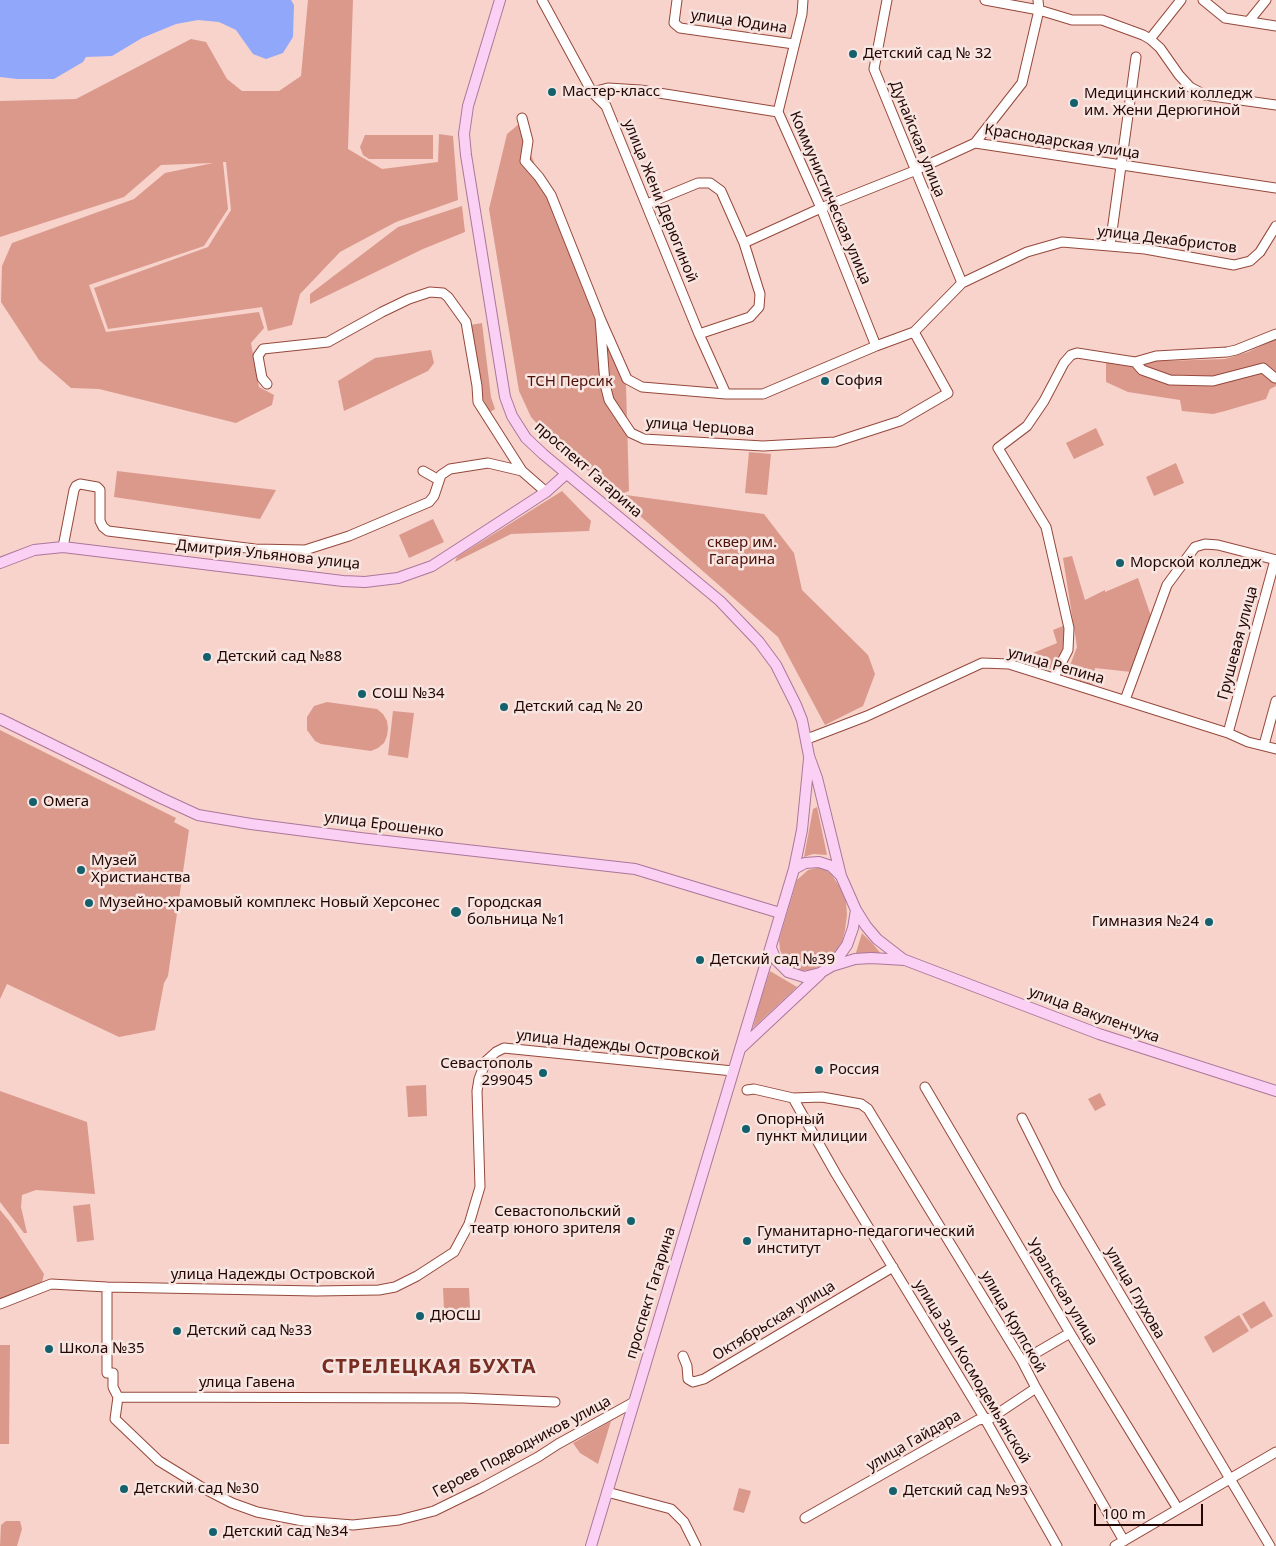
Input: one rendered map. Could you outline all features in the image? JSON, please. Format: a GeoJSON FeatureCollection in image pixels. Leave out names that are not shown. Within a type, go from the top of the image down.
{"type":"FeatureCollection","features":[{"type":"Feature","properties":{"kind":"main road","name":"проспект Гагарина"},"geometry":{"type":"LineString","coordinates":[[500,0],[468,106],[464,134],[505,397],[512,416],[526,438],[566,474],[720,602],[759,642],[776,665],[796,705],[807,739],[841,876]]}},
{"type":"Feature","properties":{"kind":"main road","name":"Дмитрия Ульянова улица"},"geometry":{"type":"LineString","coordinates":[[0,564],[34,550],[64,547],[343,581],[365,582],[398,578],[432,566],[546,492],[566,474]]}},
{"type":"Feature","properties":{"kind":"main road","name":"улица Ерошенко"},"geometry":{"type":"LineString","coordinates":[[0,719],[198,815],[261,826],[635,869],[780,913]]}},
{"type":"Feature","properties":{"kind":"main road","name":"проспект Гагарина"},"geometry":{"type":"LineString","coordinates":[[794,870],[802,830],[805,783],[810,756]]}},
{"type":"Feature","properties":{"kind":"main road"},"geometry":{"type":"LineString","coordinates":[[819,862],[832,866],[841,876],[856,910],[853,928],[847,945],[832,966],[820,973],[804,977],[788,972],[776,960],[771,948],[794,870],[805,863],[819,862]]}},
{"type":"Feature","properties":{"kind":"main road","name":"улица Вакуленчука"},"geometry":{"type":"LineString","coordinates":[[856,910],[877,939],[905,960],[1099,1034],[1276,1090]]}},
{"type":"Feature","properties":{"kind":"main road","name":"проспект Гагарина"},"geometry":{"type":"LineString","coordinates":[[591,1546],[771,948]]}},
{"type":"Feature","properties":{"kind":"main road","name":"улица Вакуленчука"},"geometry":{"type":"LineString","coordinates":[[832,966],[863,958],[905,960]]}},
{"type":"Feature","properties":{"kind":"main road","name":"проспект Гагарина"},"geometry":{"type":"LineString","coordinates":[[740,1049],[820,973]]}},
{"type":"Feature","properties":{"kind":"street","name":"улица Жени Дерюгиной"},"geometry":{"type":"LineString","coordinates":[[542,0],[592,92],[606,106],[699,334],[726,394]]}},
{"type":"Feature","properties":{"kind":"street","name":"улица Юдина"},"geometry":{"type":"LineString","coordinates":[[677,0],[674,23],[680,28],[794,44]]}},
{"type":"Feature","properties":{"kind":"street","name":"Коммунистическая улица"},"geometry":{"type":"LineString","coordinates":[[803,0],[802,14],[778,112],[821,208],[876,346]]}},
{"type":"Feature","properties":{"kind":"street","name":"Дунайская улица"},"geometry":{"type":"LineString","coordinates":[[887,0],[874,69],[914,171],[962,283]]}},
{"type":"Feature","properties":{"kind":"street"},"geometry":{"type":"LineString","coordinates":[[985,0],[1039,10],[1072,20],[1102,20],[1150,39],[1160,48],[1179,75],[1190,86],[1205,95],[1276,105]]}},
{"type":"Feature","properties":{"kind":"street"},"geometry":{"type":"LineString","coordinates":[[974,143],[1022,82],[1039,10],[1038,0]]}},
{"type":"Feature","properties":{"kind":"street"},"geometry":{"type":"LineString","coordinates":[[1150,39],[1181,0]]}},
{"type":"Feature","properties":{"kind":"street"},"geometry":{"type":"LineString","coordinates":[[1204,0],[1225,18],[1276,26]]}},
{"type":"Feature","properties":{"kind":"street"},"geometry":{"type":"LineString","coordinates":[[1249,21],[1266,0]]}},
{"type":"Feature","properties":{"kind":"street"},"geometry":{"type":"LineString","coordinates":[[1110,246],[1136,57]]}},
{"type":"Feature","properties":{"kind":"street"},"geometry":{"type":"LineString","coordinates":[[592,92],[608,88],[640,90],[778,112]]}},
{"type":"Feature","properties":{"kind":"street","name":"улица Черцова"},"geometry":{"type":"LineString","coordinates":[[522,118],[528,141],[524,161],[551,194],[600,318],[605,384],[609,400],[631,432],[644,439],[763,446],[835,442],[900,421],[948,393],[914,332]]}},
{"type":"Feature","properties":{"kind":"street","name":"Краснодарская улица"},"geometry":{"type":"LineString","coordinates":[[744,243],[821,208],[914,171],[974,143],[1276,188]]}},
{"type":"Feature","properties":{"kind":"street"},"geometry":{"type":"LineString","coordinates":[[647,204],[698,183],[710,183],[721,191],[744,243],[760,294],[759,307],[750,317],[699,334]]}},
{"type":"Feature","properties":{"kind":"street","name":"улица Декабристов"},"geometry":{"type":"LineString","coordinates":[[600,318],[627,379],[642,387],[726,394],[763,394],[914,332],[962,283],[1027,252],[1062,242],[1145,249],[1234,265],[1250,261],[1260,252],[1276,226]]}},
{"type":"Feature","properties":{"kind":"street"},"geometry":{"type":"LineString","coordinates":[[267,384],[262,378],[258,356],[261,351],[328,342],[409,299],[437,292],[448,297],[466,322],[478,402],[522,471],[546,492]]}},
{"type":"Feature","properties":{"kind":"street"},"geometry":{"type":"LineString","coordinates":[[1054,677],[1068,650],[1069,628],[1046,527],[998,448],[1027,426],[1044,401],[1064,363],[1071,355],[1078,353],[1135,362],[1156,356],[1227,352],[1276,334]]}},
{"type":"Feature","properties":{"kind":"street"},"geometry":{"type":"LineString","coordinates":[[1135,362],[1142,370],[1170,380],[1213,381],[1263,368],[1275,378]]}},
{"type":"Feature","properties":{"kind":"street"},"geometry":{"type":"LineString","coordinates":[[64,547],[74,490],[80,484],[97,487],[100,490],[100,521],[102,527],[108,531],[254,549],[305,550],[349,536],[428,502],[438,488],[439,480],[450,469],[488,463],[522,471]]}},
{"type":"Feature","properties":{"kind":"street"},"geometry":{"type":"LineString","coordinates":[[423,471],[439,480]]}},
{"type":"Feature","properties":{"kind":"street"},"geometry":{"type":"LineString","coordinates":[[1125,700],[1167,585],[1196,547],[1205,544],[1218,545],[1275,560]]}},
{"type":"Feature","properties":{"kind":"street","name":"Грушевая улица"},"geometry":{"type":"LineString","coordinates":[[1228,733],[1275,560]]}},
{"type":"Feature","properties":{"kind":"street","name":"улица Репина"},"geometry":{"type":"LineString","coordinates":[[807,739],[867,716],[982,663],[1009,664],[1054,677],[1228,733],[1248,742],[1276,749]]}},
{"type":"Feature","properties":{"kind":"street"},"geometry":{"type":"LineString","coordinates":[[1264,745],[1276,701]]}},
{"type":"Feature","properties":{"kind":"street","name":"улица Надежды Островской"},"geometry":{"type":"LineString","coordinates":[[0,1304],[51,1284],[316,1291],[378,1290],[395,1287],[417,1276],[454,1252],[469,1224],[480,1187],[477,1090],[486,1061],[496,1052],[504,1048],[733,1071]]}},
{"type":"Feature","properties":{"kind":"street","name":"Уральская улица"},"geometry":{"type":"LineString","coordinates":[[925,1087],[1070,1333],[1178,1509]]}},
{"type":"Feature","properties":{"kind":"street"},"geometry":{"type":"LineString","coordinates":[[748,1090],[754,1089],[793,1098]]}},
{"type":"Feature","properties":{"kind":"street","name":"улица Крупской"},"geometry":{"type":"LineString","coordinates":[[793,1098],[822,1097],[861,1104],[868,1108],[1022,1361],[1124,1541]]}},
{"type":"Feature","properties":{"kind":"street","name":"улица Зои Космодемьянской"},"geometry":{"type":"LineString","coordinates":[[793,1098],[986,1419],[1057,1546]]}},
{"type":"Feature","properties":{"kind":"street","name":"улица Глухова"},"geometry":{"type":"LineString","coordinates":[[1022,1118],[1062,1196],[1270,1546]]}},
{"type":"Feature","properties":{"kind":"street","name":"Октябрьская улица"},"geometry":{"type":"LineString","coordinates":[[683,1356],[687,1366],[688,1379],[693,1382],[704,1379],[893,1267]]}},
{"type":"Feature","properties":{"kind":"street","name":"Героев Подводников улица"},"geometry":{"type":"LineString","coordinates":[[107,1286],[107,1373],[113,1373],[113,1387],[118,1397],[115,1419],[159,1461],[203,1488],[232,1503],[257,1512],[303,1522],[352,1525],[399,1520],[443,1507],[538,1457],[634,1402]]}},
{"type":"Feature","properties":{"kind":"street"},"geometry":{"type":"LineString","coordinates":[[1022,1361],[1070,1333]]}},
{"type":"Feature","properties":{"kind":"street","name":"улица Гайдара"},"geometry":{"type":"LineString","coordinates":[[805,1518],[978,1420],[991,1418],[1036,1388]]}},
{"type":"Feature","properties":{"kind":"street","name":"улица Гавена"},"geometry":{"type":"LineString","coordinates":[[118,1397],[463,1398],[555,1402]]}},
{"type":"Feature","properties":{"kind":"street"},"geometry":{"type":"LineString","coordinates":[[1115,1546],[1276,1452]]}},
{"type":"Feature","properties":{"kind":"street"},"geometry":{"type":"LineString","coordinates":[[607,1492],[671,1509],[684,1522],[696,1546]]}},
{"type":"Feature","properties":{"kind":"green space"},"geometry":{"type":"Polygon","coordinates":[[[308,0],[353,0],[348,149],[382,169],[438,162],[439,134],[453,136],[458,200],[396,222],[340,252],[300,294],[292,325],[268,331],[262,307],[108,329],[94,288],[208,247],[231,210],[226,162],[223,162],[228,209],[204,246],[89,285],[106,332],[259,312],[264,328],[251,343],[259,387],[274,395],[272,405],[236,423],[99,389],[71,388],[39,360],[1,302],[2,266],[12,243],[134,199],[165,173],[213,163],[161,165],[124,197],[0,237],[0,101],[76,99],[191,39],[206,42],[227,79],[242,91],[279,91],[301,76],[308,0]]]}},
{"type":"Feature","properties":{"kind":"green space","name":"ТСН Персик"},"geometry":{"type":"Polygon","coordinates":[[[519,124],[576,270],[626,385],[629,491],[621,494],[565,454],[531,417],[519,391],[489,209],[507,134],[519,124]]]}},
{"type":"Feature","properties":{"kind":"green space"},"geometry":{"type":"Polygon","coordinates":[[[365,135],[433,135],[433,159],[369,159],[363,155],[360,147],[365,135]]]}},
{"type":"Feature","properties":{"kind":"green space"},"geometry":{"type":"Polygon","coordinates":[[[462,206],[465,232],[423,249],[310,304],[310,294],[398,227],[462,206]]]}},
{"type":"Feature","properties":{"kind":"green space"},"geometry":{"type":"Polygon","coordinates":[[[482,323],[491,397],[495,409],[490,412],[482,397],[470,325],[482,323]]]}},
{"type":"Feature","properties":{"kind":"green space"},"geometry":{"type":"Polygon","coordinates":[[[1276,339],[1276,386],[1270,389],[1266,399],[1225,411],[1213,414],[1182,411],[1180,400],[1128,392],[1106,382],[1106,360],[1225,359],[1248,352],[1276,339]]]}},
{"type":"Feature","properties":{"kind":"green space"},"geometry":{"type":"Polygon","coordinates":[[[431,350],[434,363],[428,371],[344,411],[338,381],[375,358],[431,350]]]}},
{"type":"Feature","properties":{"kind":"green space"},"geometry":{"type":"Polygon","coordinates":[[[1096,428],[1104,445],[1074,459],[1066,443],[1096,428]]]}},
{"type":"Feature","properties":{"kind":"green space"},"geometry":{"type":"Polygon","coordinates":[[[749,452],[771,454],[767,495],[745,493],[749,452]]]}},
{"type":"Feature","properties":{"kind":"green space"},"geometry":{"type":"Polygon","coordinates":[[[1176,463],[1184,483],[1154,496],[1146,477],[1176,463]]]}},
{"type":"Feature","properties":{"kind":"green space"},"geometry":{"type":"Polygon","coordinates":[[[117,471],[276,490],[260,519],[114,497],[117,471]]]}},
{"type":"Feature","properties":{"kind":"green space"},"geometry":{"type":"Polygon","coordinates":[[[562,491],[591,521],[589,531],[511,534],[455,562],[457,557],[562,491]]]}},
{"type":"Feature","properties":{"kind":"green space","name":"сквер им. Гагарина"},"geometry":{"type":"Polygon","coordinates":[[[626,495],[764,514],[794,553],[802,590],[868,655],[875,674],[863,706],[825,725],[778,637],[623,501],[626,495]]]}},
{"type":"Feature","properties":{"kind":"green space"},"geometry":{"type":"Polygon","coordinates":[[[433,519],[444,542],[409,558],[399,535],[433,519]]]}},
{"type":"Feature","properties":{"kind":"green space"},"geometry":{"type":"Polygon","coordinates":[[[1072,556],[1085,600],[1105,590],[1105,592],[1138,578],[1151,616],[1131,672],[1095,668],[1093,685],[1066,676],[1077,647],[1063,558],[1072,556]]]}},
{"type":"Feature","properties":{"kind":"green space"},"geometry":{"type":"Polygon","coordinates":[[[1063,626],[1066,630],[1064,650],[1054,670],[1025,661],[1026,656],[1057,643],[1053,630],[1063,626]]]}},
{"type":"Feature","properties":{"kind":"green space"},"geometry":{"type":"Polygon","coordinates":[[[327,702],[377,709],[387,721],[387,736],[384,743],[371,751],[321,744],[315,741],[307,730],[307,717],[314,706],[327,702]]]}},
{"type":"Feature","properties":{"kind":"green space"},"geometry":{"type":"Polygon","coordinates":[[[393,711],[414,713],[408,758],[388,755],[393,711]]]}},
{"type":"Feature","properties":{"kind":"green space","name":"Музейно-храмовый комплекс Новый Херсонес"},"geometry":{"type":"Polygon","coordinates":[[[0,730],[176,818],[174,822],[189,830],[168,976],[164,983],[155,1030],[119,1037],[7,984],[0,999],[0,730]]]}},
{"type":"Feature","properties":{"kind":"green space"},"geometry":{"type":"Polygon","coordinates":[[[817,807],[827,855],[813,854],[804,857],[813,809],[817,807]]]}},
{"type":"Feature","properties":{"kind":"green space"},"geometry":{"type":"Polygon","coordinates":[[[823,868],[831,874],[842,890],[846,901],[845,930],[842,942],[835,953],[819,967],[801,971],[785,960],[780,950],[779,940],[797,880],[808,870],[823,868]]]}},
{"type":"Feature","properties":{"kind":"green space"},"geometry":{"type":"Polygon","coordinates":[[[862,933],[872,943],[883,956],[855,956],[862,933]]]}},
{"type":"Feature","properties":{"kind":"green space"},"geometry":{"type":"Polygon","coordinates":[[[770,971],[797,987],[753,1028],[762,995],[770,971]]]}},
{"type":"Feature","properties":{"kind":"green space"},"geometry":{"type":"Polygon","coordinates":[[[426,1085],[427,1116],[408,1117],[406,1086],[426,1085]]]}},
{"type":"Feature","properties":{"kind":"green space"},"geometry":{"type":"Polygon","coordinates":[[[0,1091],[87,1122],[95,1194],[36,1190],[22,1195],[21,1207],[27,1233],[24,1233],[0,1202],[0,1091]]]}},
{"type":"Feature","properties":{"kind":"green space"},"geometry":{"type":"Polygon","coordinates":[[[1100,1093],[1106,1105],[1095,1111],[1088,1099],[1100,1093]]]}},
{"type":"Feature","properties":{"kind":"green space"},"geometry":{"type":"Polygon","coordinates":[[[90,1204],[94,1240],[77,1242],[73,1206],[90,1204]]]}},
{"type":"Feature","properties":{"kind":"green space"},"geometry":{"type":"Polygon","coordinates":[[[0,1210],[44,1274],[42,1282],[0,1299],[0,1210]]]}},
{"type":"Feature","properties":{"kind":"green space"},"geometry":{"type":"Polygon","coordinates":[[[443,1288],[469,1288],[470,1309],[444,1310],[443,1288]]]}},
{"type":"Feature","properties":{"kind":"green space"},"geometry":{"type":"Polygon","coordinates":[[[1264,1301],[1273,1316],[1251,1329],[1242,1314],[1264,1301]]]}},
{"type":"Feature","properties":{"kind":"green space"},"geometry":{"type":"Polygon","coordinates":[[[1239,1315],[1249,1331],[1213,1353],[1204,1337],[1239,1315]]]}},
{"type":"Feature","properties":{"kind":"green space"},"geometry":{"type":"Polygon","coordinates":[[[0,1345],[10,1345],[9,1444],[0,1444],[0,1345]]]}},
{"type":"Feature","properties":{"kind":"green space"},"geometry":{"type":"Polygon","coordinates":[[[611,1421],[598,1464],[580,1453],[573,1443],[611,1421]]]}},
{"type":"Feature","properties":{"kind":"green space"},"geometry":{"type":"Polygon","coordinates":[[[739,1488],[751,1491],[744,1513],[733,1510],[739,1488]]]}},
{"type":"Feature","properties":{"kind":"green space"},"geometry":{"type":"Polygon","coordinates":[[[6,1521],[20,1521],[22,1529],[17,1546],[0,1546],[1,1525],[6,1521]]]}},
{"type":"Feature","properties":{"kind":"water"},"geometry":{"type":"Polygon","coordinates":[[[0,0],[291,0],[294,5],[293,37],[283,53],[266,59],[253,54],[236,30],[219,22],[198,20],[176,24],[142,38],[112,56],[86,57],[83,62],[54,79],[0,77],[0,0]]]}},
{"type":"Feature","properties":{"kind":"place","name":"Детский сад № 32"},"geometry":{"type":"Point","coordinates":[853,54]}},
{"type":"Feature","properties":{"kind":"place","name":"Мастер-класс"},"geometry":{"type":"Point","coordinates":[552,92]}},
{"type":"Feature","properties":{"kind":"place","name":"Медицинский колледж им. Жени Дерюгиной"},"geometry":{"type":"Point","coordinates":[1074,103]}},
{"type":"Feature","properties":{"kind":"place","name":"София"},"geometry":{"type":"Point","coordinates":[825,381]}},
{"type":"Feature","properties":{"kind":"place","name":"Морской колледж"},"geometry":{"type":"Point","coordinates":[1120,563]}},
{"type":"Feature","properties":{"kind":"place","name":"Детский сад №88"},"geometry":{"type":"Point","coordinates":[207,657]}},
{"type":"Feature","properties":{"kind":"place","name":"СОШ №34"},"geometry":{"type":"Point","coordinates":[362,694]}},
{"type":"Feature","properties":{"kind":"place","name":"Детский сад № 20"},"geometry":{"type":"Point","coordinates":[504,707]}},
{"type":"Feature","properties":{"kind":"place","name":"Омега"},"geometry":{"type":"Point","coordinates":[33,802]}},
{"type":"Feature","properties":{"kind":"place","name":"Музей Христианства"},"geometry":{"type":"Point","coordinates":[81,870]}},
{"type":"Feature","properties":{"kind":"place","name":"Музейно-храмовый комплекс Новый Херсонес"},"geometry":{"type":"Point","coordinates":[89,903]}},
{"type":"Feature","properties":{"kind":"place","name":"Городская больница №1"},"geometry":{"type":"Point","coordinates":[456,912]}},
{"type":"Feature","properties":{"kind":"place","name":"Гимназия №24"},"geometry":{"type":"Point","coordinates":[1209,922]}},
{"type":"Feature","properties":{"kind":"place","name":"Детский сад №39"},"geometry":{"type":"Point","coordinates":[700,960]}},
{"type":"Feature","properties":{"kind":"place","name":"Россия"},"geometry":{"type":"Point","coordinates":[819,1070]}},
{"type":"Feature","properties":{"kind":"place","name":"Севастополь 299045"},"geometry":{"type":"Point","coordinates":[543,1073]}},
{"type":"Feature","properties":{"kind":"place","name":"Опорный пункт милиции"},"geometry":{"type":"Point","coordinates":[746,1129]}},
{"type":"Feature","properties":{"kind":"place","name":"Севастопольский театр юного зрителя"},"geometry":{"type":"Point","coordinates":[631,1221]}},
{"type":"Feature","properties":{"kind":"place","name":"Гуманитарно-педагогический институт"},"geometry":{"type":"Point","coordinates":[747,1241]}},
{"type":"Feature","properties":{"kind":"place","name":"ДЮСШ"},"geometry":{"type":"Point","coordinates":[420,1316]}},
{"type":"Feature","properties":{"kind":"place","name":"Детский сад №33"},"geometry":{"type":"Point","coordinates":[177,1331]}},
{"type":"Feature","properties":{"kind":"place","name":"Школа №35"},"geometry":{"type":"Point","coordinates":[49,1349]}},
{"type":"Feature","properties":{"kind":"place","name":"Детский сад №30"},"geometry":{"type":"Point","coordinates":[124,1489]}},
{"type":"Feature","properties":{"kind":"place","name":"Детский сад №93"},"geometry":{"type":"Point","coordinates":[893,1491]}},
{"type":"Feature","properties":{"kind":"place","name":"Детский сад №34"},"geometry":{"type":"Point","coordinates":[213,1532]}},
{"type":"Feature","properties":{"kind":"district","name":"СТРЕЛЕЦКАЯ БУХТА"},"geometry":{"type":"Point","coordinates":[429,1367]}}]}
